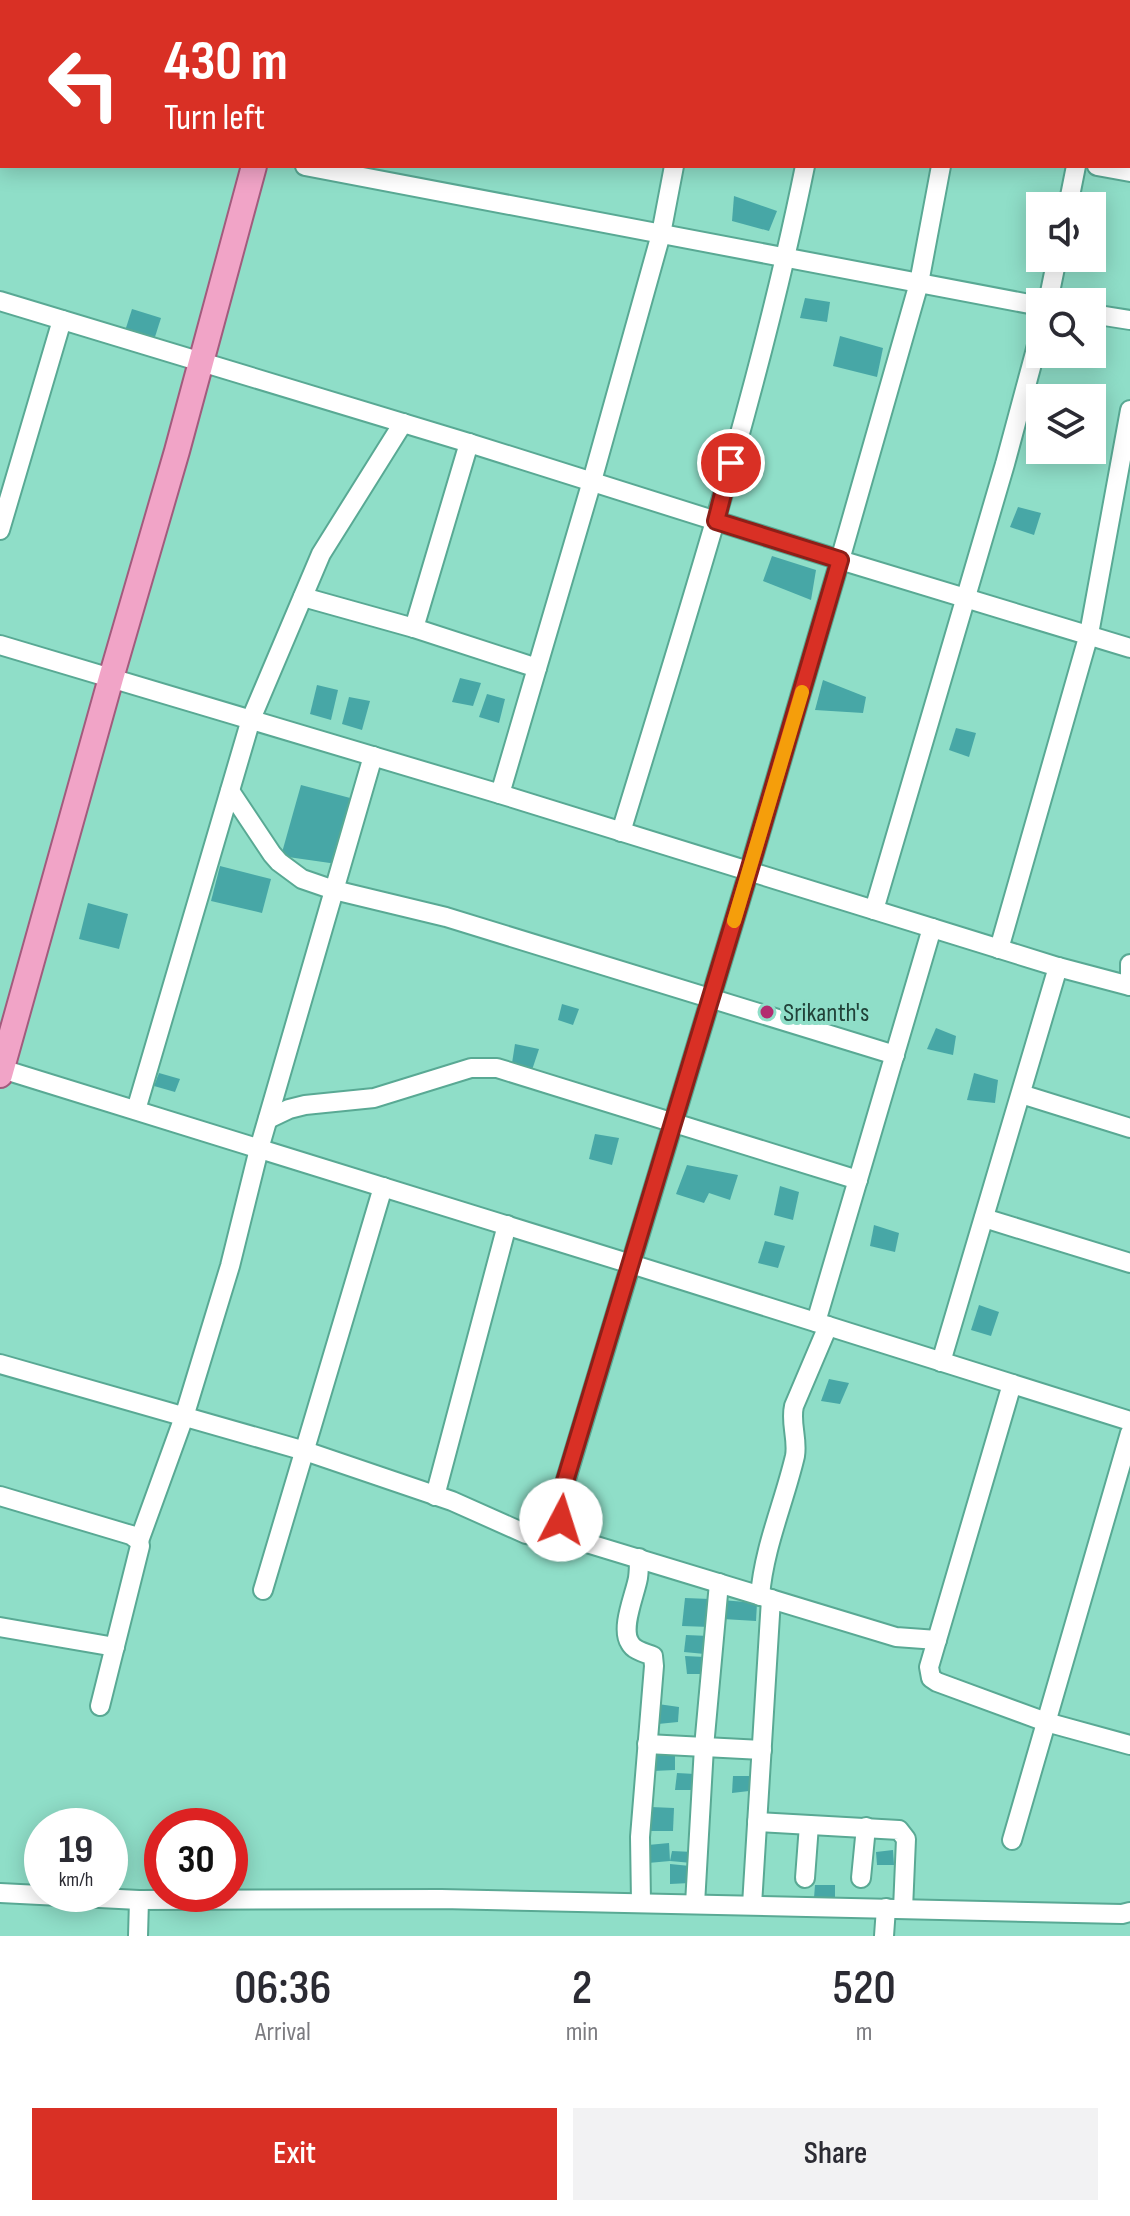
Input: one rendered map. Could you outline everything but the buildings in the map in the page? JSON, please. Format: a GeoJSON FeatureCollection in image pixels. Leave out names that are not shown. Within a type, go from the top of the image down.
{"type":"FeatureCollection","features":[{"type":"Feature","properties":{"kind":"main road"},"geometry":{"type":"LineString","coordinates":[[1,1072],[202,362],[253,168]]}},
{"type":"Feature","properties":{"kind":"street"},"geometry":{"type":"LineString","coordinates":[[315,168],[1026,303]]}},
{"type":"Feature","properties":{"kind":"street"},"geometry":{"type":"LineString","coordinates":[[500,794],[661,234],[674,168]]}},
{"type":"Feature","properties":{"kind":"street"},"geometry":{"type":"LineString","coordinates":[[621,832],[716,521],[786,258],[805,168]]}},
{"type":"Feature","properties":{"kind":"street"},"geometry":{"type":"LineString","coordinates":[[937,1640],[896,1637],[580,1541],[571,1535],[561,1520],[558,1506],[840,560],[919,283],[941,168]]}},
{"type":"Feature","properties":{"kind":"street"},"geometry":{"type":"LineString","coordinates":[[1071,192],[1076,168]]}},
{"type":"Feature","properties":{"kind":"street"},"geometry":{"type":"LineString","coordinates":[[1108,168],[1130,172]]}},
{"type":"Feature","properties":{"kind":"street"},"geometry":{"type":"LineString","coordinates":[[0,301],[1130,648]]}},
{"type":"Feature","properties":{"kind":"street"},"geometry":{"type":"LineString","coordinates":[[1106,316],[1130,320]]}},
{"type":"Feature","properties":{"kind":"street"},"geometry":{"type":"LineString","coordinates":[[0,530],[4,504],[62,320]]}},
{"type":"Feature","properties":{"kind":"street"},"geometry":{"type":"LineString","coordinates":[[874,910],[1030,368]]}},
{"type":"Feature","properties":{"kind":"street"},"geometry":{"type":"LineString","coordinates":[[999,949],[1089,634],[1130,410]]}},
{"type":"Feature","properties":{"kind":"street"},"geometry":{"type":"LineString","coordinates":[[136,1110],[251,719],[327,543],[403,423]]}},
{"type":"Feature","properties":{"kind":"street"},"geometry":{"type":"LineString","coordinates":[[414,628],[469,443]]}},
{"type":"Feature","properties":{"kind":"street"},"geometry":{"type":"LineString","coordinates":[[303,597],[414,628],[537,668]]}},
{"type":"Feature","properties":{"kind":"street"},"geometry":{"type":"LineString","coordinates":[[0,645],[500,794],[1058,967],[1130,986],[1130,964]]}},
{"type":"Feature","properties":{"kind":"street"},"geometry":{"type":"LineString","coordinates":[[100,1706],[139,1541],[184,1417],[230,1266],[259,1149],[373,756]]}},
{"type":"Feature","properties":{"kind":"street"},"geometry":{"type":"LineString","coordinates":[[230,791],[279,862],[302,879],[334,890],[446,917],[895,1055]]}},
{"type":"Feature","properties":{"kind":"street"},"geometry":{"type":"LineString","coordinates":[[752,1905],[762,1750],[764,1561],[795,1454],[794,1406],[822,1324],[858,1180],[932,928]]}},
{"type":"Feature","properties":{"kind":"street"},"geometry":{"type":"LineString","coordinates":[[941,1362],[1058,967]]}},
{"type":"Feature","properties":{"kind":"street"},"geometry":{"type":"LineString","coordinates":[[268,1119],[297,1107],[374,1098],[478,1066],[497,1068],[858,1180]]}},
{"type":"Feature","properties":{"kind":"street"},"geometry":{"type":"LineString","coordinates":[[1,1072],[136,1110],[1130,1421]]}},
{"type":"Feature","properties":{"kind":"street"},"geometry":{"type":"LineString","coordinates":[[1021,1094],[1130,1128]]}},
{"type":"Feature","properties":{"kind":"street"},"geometry":{"type":"LineString","coordinates":[[263,1590],[383,1187]]}},
{"type":"Feature","properties":{"kind":"street"},"geometry":{"type":"LineString","coordinates":[[984,1218],[1130,1263]]}},
{"type":"Feature","properties":{"kind":"street"},"geometry":{"type":"LineString","coordinates":[[435,1496],[507,1225]]}},
{"type":"Feature","properties":{"kind":"street"},"geometry":{"type":"LineString","coordinates":[[0,1364],[305,1451],[435,1496],[526,1534],[546,1538],[571,1535]]}},
{"type":"Feature","properties":{"kind":"street"},"geometry":{"type":"LineString","coordinates":[[1012,1384],[929,1667],[931,1678],[1046,1722],[1130,1745]]}},
{"type":"Feature","properties":{"kind":"street"},"geometry":{"type":"LineString","coordinates":[[1012,1840],[1130,1433]]}},
{"type":"Feature","properties":{"kind":"street"},"geometry":{"type":"LineString","coordinates":[[0,1496],[131,1535],[139,1541]]}},
{"type":"Feature","properties":{"kind":"street"},"geometry":{"type":"LineString","coordinates":[[639,1558],[627,1633],[630,1644],[650,1654],[654,1660],[640,1837],[641,1902]]}},
{"type":"Feature","properties":{"kind":"street"},"geometry":{"type":"LineString","coordinates":[[695,1904],[704,1747],[719,1583]]}},
{"type":"Feature","properties":{"kind":"street"},"geometry":{"type":"LineString","coordinates":[[0,1627],[115,1647]]}},
{"type":"Feature","properties":{"kind":"street"},"geometry":{"type":"LineString","coordinates":[[647,1744],[762,1750]]}},
{"type":"Feature","properties":{"kind":"street"},"geometry":{"type":"LineString","coordinates":[[757,1822],[894,1829],[903,1833],[906,1839],[894,1909],[884,1936]]}},
{"type":"Feature","properties":{"kind":"street"},"geometry":{"type":"LineString","coordinates":[[805,1878],[809,1825]]}},
{"type":"Feature","properties":{"kind":"street"},"geometry":{"type":"LineString","coordinates":[[861,1878],[866,1827]]}},
{"type":"Feature","properties":{"kind":"street"},"geometry":{"type":"LineString","coordinates":[[0,1893],[139,1900],[441,1899],[1130,1912]]}},
{"type":"Feature","properties":{"kind":"street"},"geometry":{"type":"LineString","coordinates":[[138,1936],[139,1900]]}},
{"type":"Feature","properties":{"kind":"slow traffic"},"geometry":{"type":"LineString","coordinates":[[734,921],[802,692]]}},
{"type":"Feature","properties":{"kind":"place","name":"Srikanth's"},"geometry":{"type":"Point","coordinates":[767,1012]}},
{"type":"Feature","properties":{"kind":"route"},"geometry":{"type":"LineString","coordinates":[[561,1520],[560,1498],[840,560],[716,521],[731,463]]}}]}
